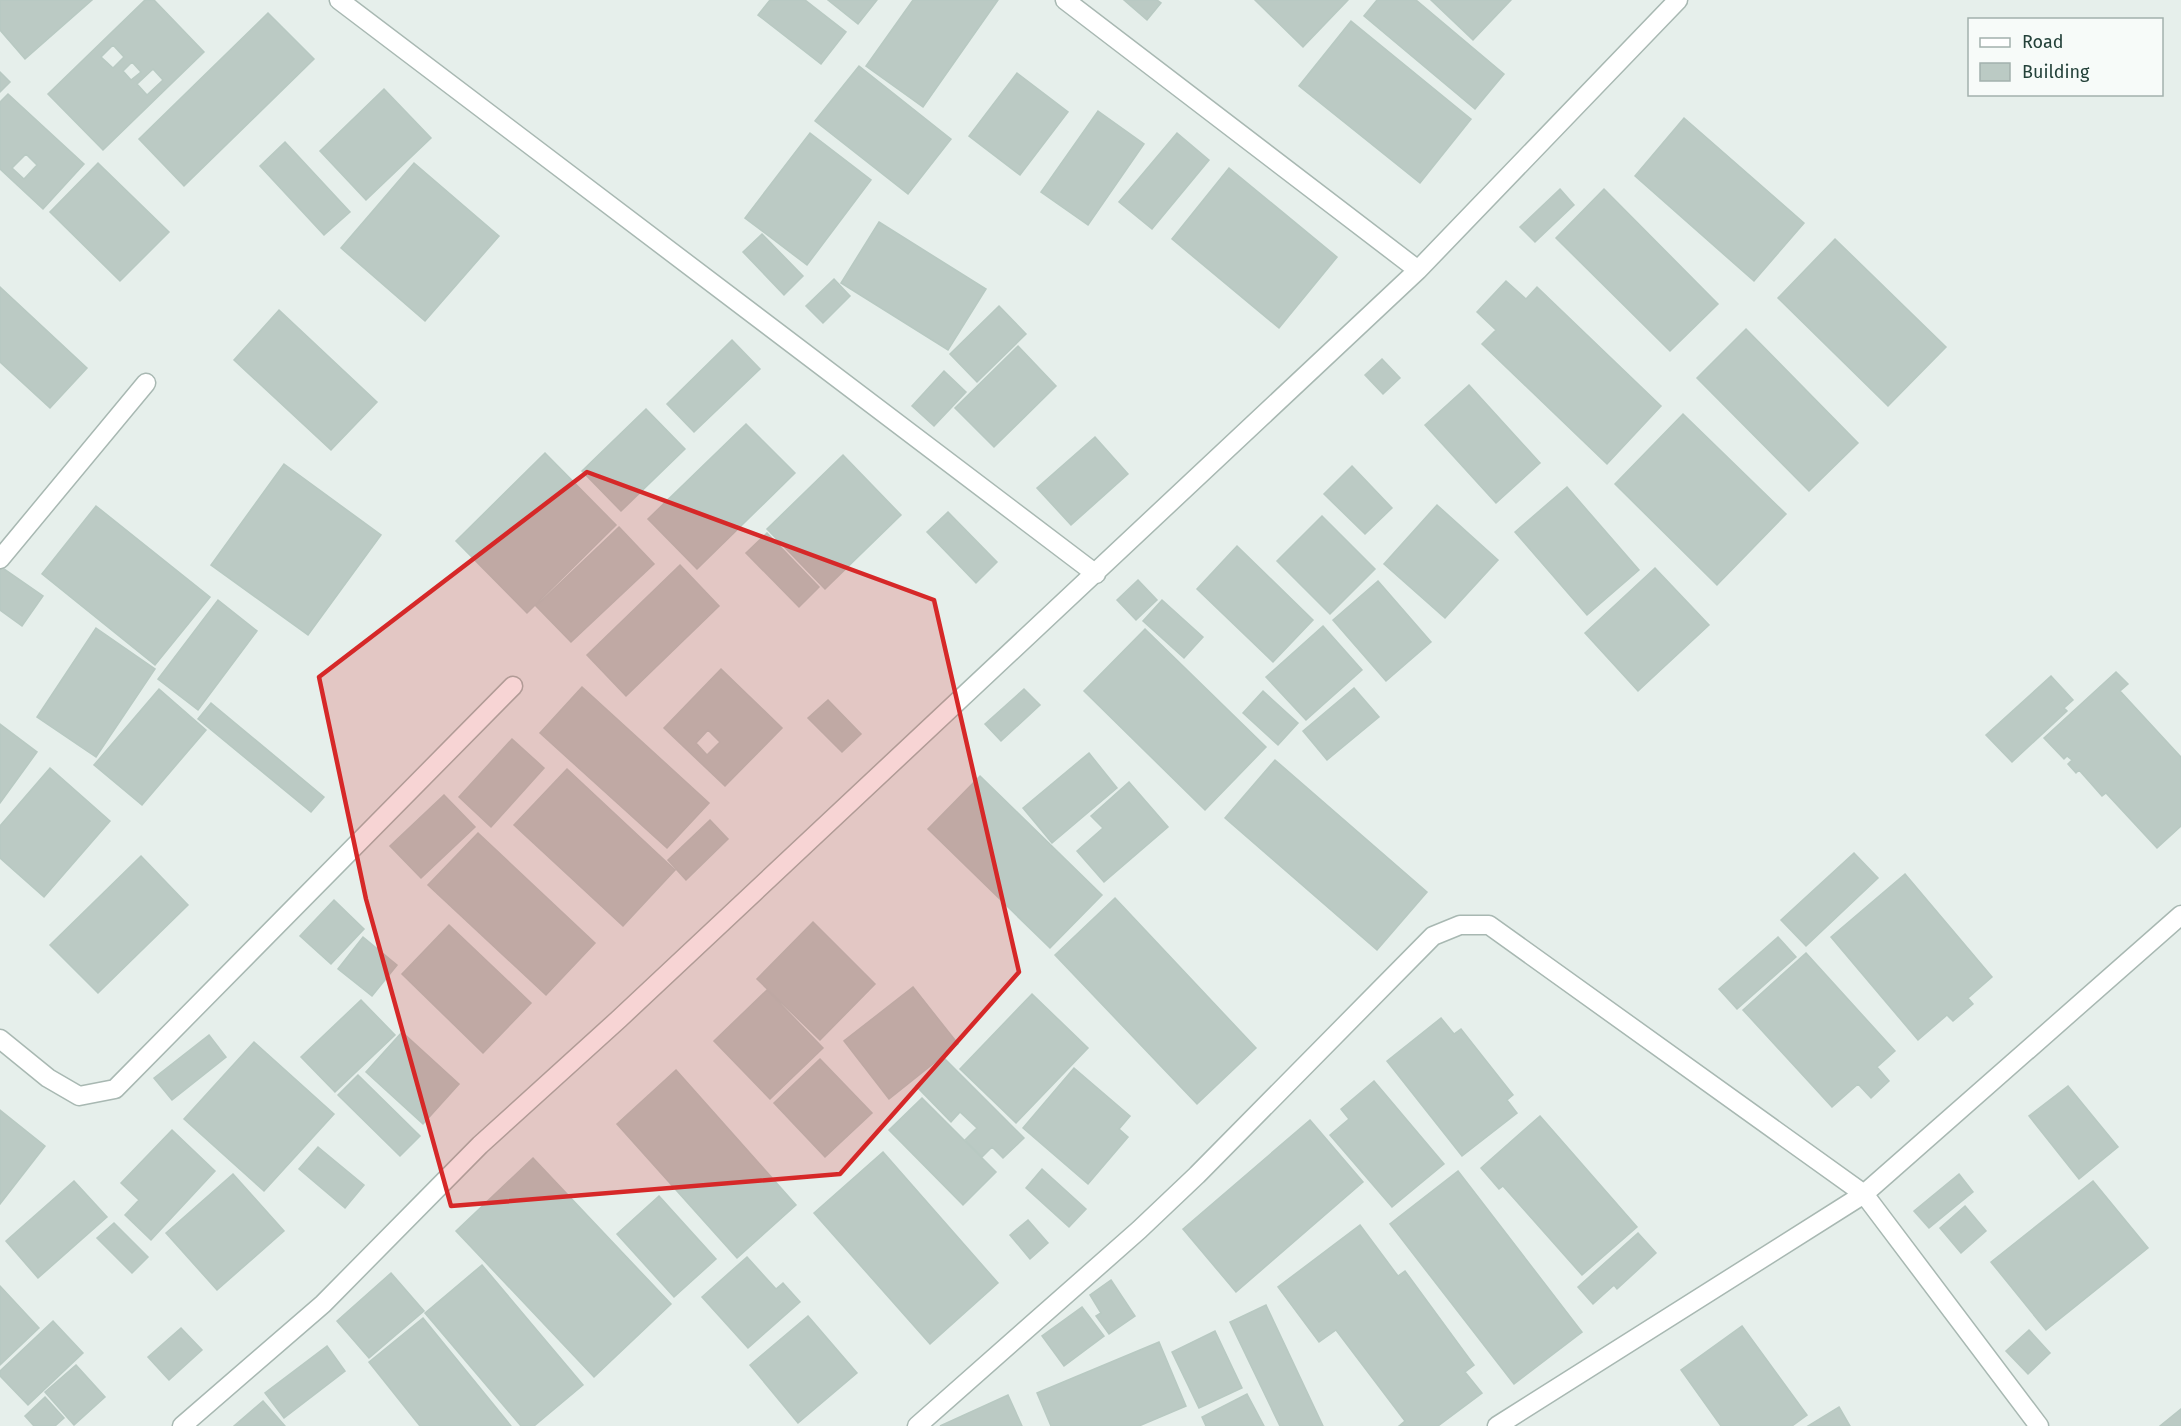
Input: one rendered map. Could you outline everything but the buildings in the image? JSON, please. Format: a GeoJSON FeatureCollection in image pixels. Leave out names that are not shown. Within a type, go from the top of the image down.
{"type":"FeatureCollection","features":[{"type":"Feature","properties":{"kind":"street"},"geometry":{"type":"LineString","coordinates":[[339,0],[1096,574]]}},
{"type":"Feature","properties":{"kind":"street"},"geometry":{"type":"LineString","coordinates":[[1065,0],[1418,270]]}},
{"type":"Feature","properties":{"kind":"street"},"geometry":{"type":"LineString","coordinates":[[182,1426],[323,1304],[480,1145],[619,1019],[1418,270],[1678,0]]}},
{"type":"Feature","properties":{"kind":"street"},"geometry":{"type":"LineString","coordinates":[[0,559],[146,383]]}},
{"type":"Feature","properties":{"kind":"street"},"geometry":{"type":"LineString","coordinates":[[0,1039],[48,1078],[79,1096],[115,1089],[513,686]]}},
{"type":"Feature","properties":{"kind":"street"},"geometry":{"type":"LineString","coordinates":[[1497,1426],[1864,1194],[2181,915]]}},
{"type":"Feature","properties":{"kind":"street"},"geometry":{"type":"LineString","coordinates":[[917,1426],[1139,1230],[1206,1166],[1433,936],[1460,925],[1489,925],[1864,1194],[2039,1426]]}},
{"type":"Feature","properties":{"kind":"highlighted area"},"geometry":{"type":"Polygon","coordinates":[[[587,472],[934,600],[1019,972],[840,1174],[451,1206],[366,899],[319,677],[587,472]]]}}]}
